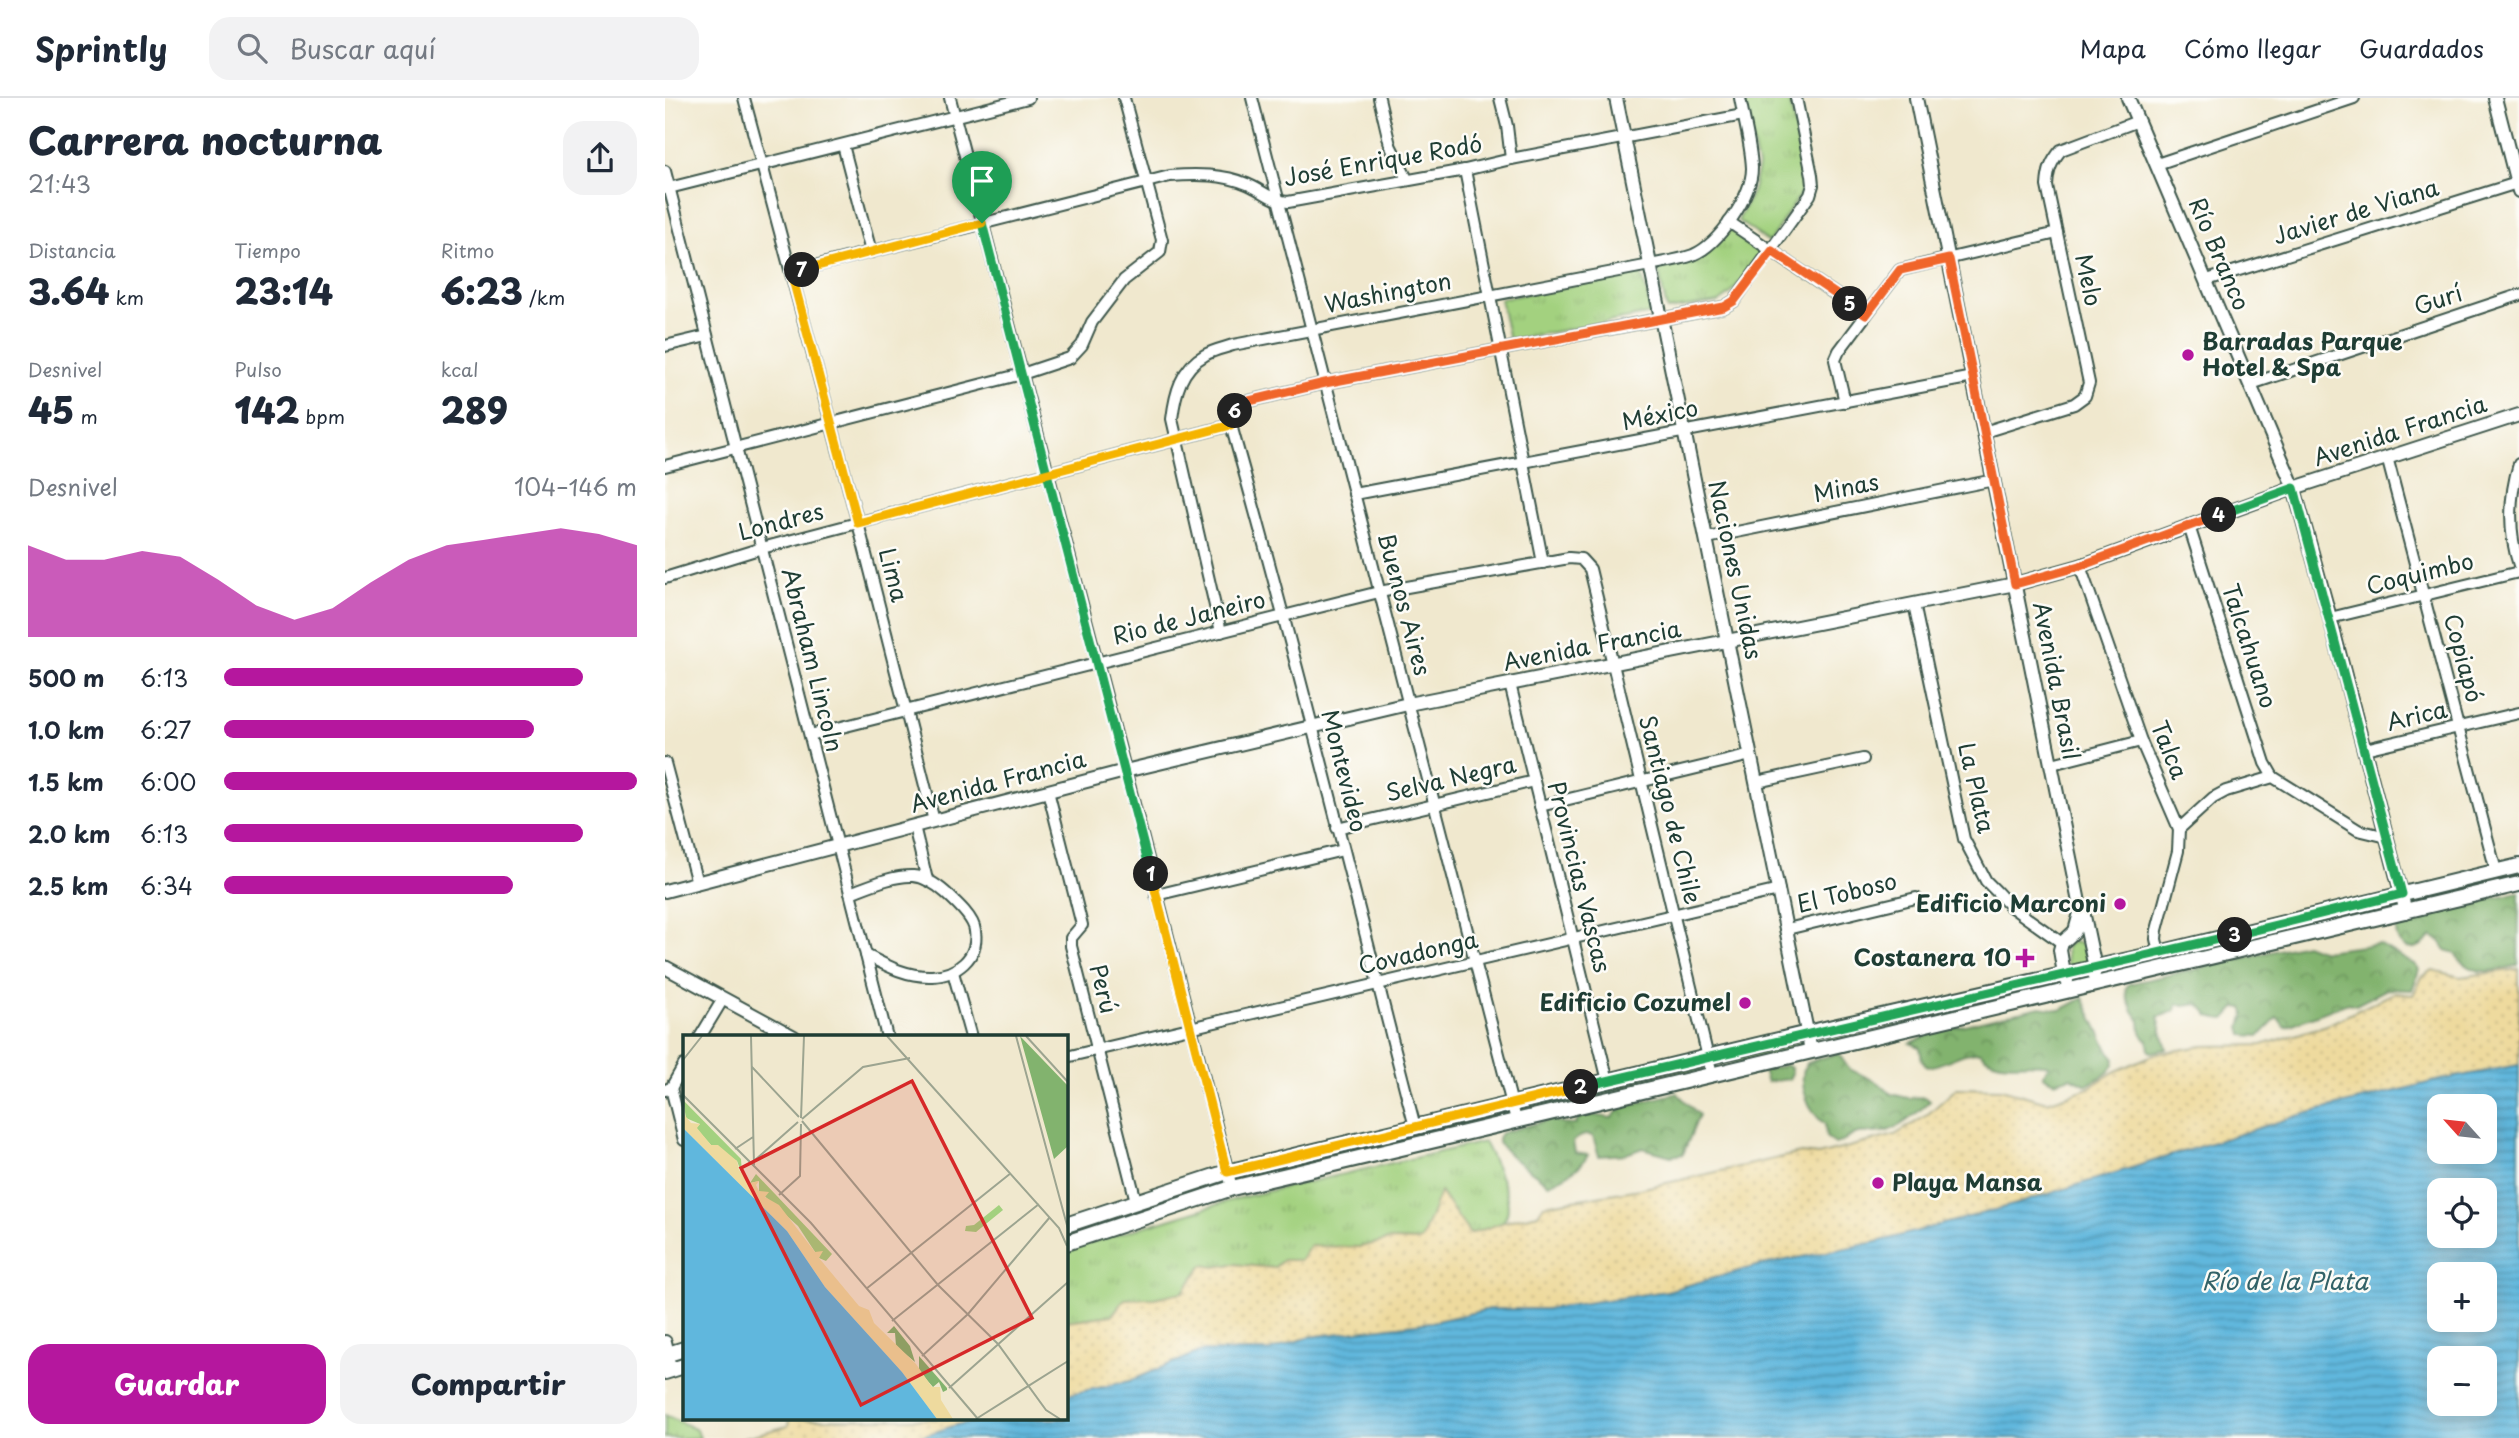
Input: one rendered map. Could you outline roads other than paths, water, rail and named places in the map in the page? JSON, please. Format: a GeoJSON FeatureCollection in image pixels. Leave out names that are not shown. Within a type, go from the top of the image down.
{"type":"FeatureCollection","features":[{"type":"Feature","properties":{"kind":"main road"},"geometry":{"type":"LineString","coordinates":[[1067,1225],[1227,1172],[2519,866]]}},
{"type":"Feature","properties":{"kind":"main road"},"geometry":{"type":"LineString","coordinates":[[1067,1243],[1232,1188],[2519,884]]}},
{"type":"Feature","properties":{"kind":"street","name":"Lima"},"geometry":{"type":"LineString","coordinates":[[744,98],[858,523],[934,821]]}},
{"type":"Feature","properties":{"kind":"street"},"geometry":{"type":"LineString","coordinates":[[950,98],[1232,1188]]}},
{"type":"Feature","properties":{"kind":"street"},"geometry":{"type":"LineString","coordinates":[[667,188],[1028,98]]}},
{"type":"Feature","properties":{"kind":"street"},"geometry":{"type":"LineString","coordinates":[[665,466],[1022,374],[1070,358],[1082,345],[1092,322],[1124,280],[1160,252],[1162,240],[1124,98]]}},
{"type":"Feature","properties":{"kind":"street","name":"Buenos Aires"},"geometry":{"type":"LineString","coordinates":[[1252,98],[1516,1120]]}},
{"type":"Feature","properties":{"kind":"street"},"geometry":{"type":"LineString","coordinates":[[1379,98],[1390,145],[1407,179]]}},
{"type":"Feature","properties":{"kind":"street"},"geometry":{"type":"LineString","coordinates":[[1500,98],[1511,159]]}},
{"type":"Feature","properties":{"kind":"street","name":"Naciones Unidas"},"geometry":{"type":"LineString","coordinates":[[1616,98],[1811,1051]]}},
{"type":"Feature","properties":{"kind":"street","name":"Washington"},"geometry":{"type":"LineString","coordinates":[[1221,632],[1173,419],[1175,396],[1185,373],[1205,355],[1233,345],[1650,265],[1694,254],[1720,235],[1749,187],[1752,169],[1740,98]]}},
{"type":"Feature","properties":{"kind":"street"},"geometry":{"type":"LineString","coordinates":[[1231,425],[1234,412],[1245,402],[1325,383],[1724,307],[1734,301],[1810,195],[1813,185],[1796,98]]}},
{"type":"Feature","properties":{"kind":"street","name":"Avenida Brasil"},"geometry":{"type":"LineString","coordinates":[[1916,98],[2081,912],[2095,968],[2093,984]]}},
{"type":"Feature","properties":{"kind":"street","name":"Río Branco"},"geometry":{"type":"LineString","coordinates":[[2128,98],[2294,488],[2406,912]]}},
{"type":"Feature","properties":{"kind":"street"},"geometry":{"type":"LineString","coordinates":[[2157,164],[2329,102],[2354,98]]}},
{"type":"Feature","properties":{"kind":"street"},"geometry":{"type":"LineString","coordinates":[[2495,98],[2518,187]]}},
{"type":"Feature","properties":{"kind":"street","name":"José Enrique Rodó"},"geometry":{"type":"LineString","coordinates":[[791,272],[1170,176],[1201,174],[1240,182],[1278,201],[1288,202],[1743,116]]}},
{"type":"Feature","properties":{"kind":"street","name":"Melo"},"geometry":{"type":"LineString","coordinates":[[1984,432],[2074,404],[2085,396],[2089,383],[2047,186],[2052,160],[2061,150],[2138,121]]}},
{"type":"Feature","properties":{"kind":"street"},"geometry":{"type":"LineString","coordinates":[[843,145],[871,252]]}},
{"type":"Feature","properties":{"kind":"street"},"geometry":{"type":"LineString","coordinates":[[1465,170],[1543,563]]}},
{"type":"Feature","properties":{"kind":"street","name":"Abraham Lincoln"},"geometry":{"type":"LineString","coordinates":[[665,172],[886,1035]]}},
{"type":"Feature","properties":{"kind":"street","name":"Javier de Viana"},"geometry":{"type":"LineString","coordinates":[[2207,280],[2518,187]]}},
{"type":"Feature","properties":{"kind":"street"},"geometry":{"type":"LineString","coordinates":[[1729,222],[1866,315]]}},
{"type":"Feature","properties":{"kind":"street"},"geometry":{"type":"LineString","coordinates":[[1845,402],[1835,360],[1900,270],[2057,233]]}},
{"type":"Feature","properties":{"kind":"street","name":"Gurí"},"geometry":{"type":"LineString","coordinates":[[2251,384],[2519,295]]}},
{"type":"Feature","properties":{"kind":"street"},"geometry":{"type":"LineString","coordinates":[[665,346],[707,336]]}},
{"type":"Feature","properties":{"kind":"street","name":"México"},"geometry":{"type":"LineString","coordinates":[[1354,494],[1973,377]]}},
{"type":"Feature","properties":{"kind":"street","name":"Avenida Francia"},"geometry":{"type":"LineString","coordinates":[[665,891],[1125,771],[1408,704],[2015,584],[2080,566],[2294,488],[2519,415]]}},
{"type":"Feature","properties":{"kind":"street","name":"Londres"},"geometry":{"type":"LineString","coordinates":[[665,578],[762,548],[1231,425]]}},
{"type":"Feature","properties":{"kind":"street","name":"Montevideo"},"geometry":{"type":"LineString","coordinates":[[1231,425],[1285,616],[1311,727],[1415,1127]]}},
{"type":"Feature","properties":{"kind":"street","name":"Copiapó"},"geometry":{"type":"LineString","coordinates":[[2387,457],[2496,872]]}},
{"type":"Feature","properties":{"kind":"street"},"geometry":{"type":"LineString","coordinates":[[2519,464],[2511,529],[2519,565]]}},
{"type":"Feature","properties":{"kind":"street","name":"Minas"},"geometry":{"type":"LineString","coordinates":[[1707,538],[1994,480]]}},
{"type":"Feature","properties":{"kind":"street","name":"Talcahuano"},"geometry":{"type":"LineString","coordinates":[[2189,526],[2265,762],[2273,777]]}},
{"type":"Feature","properties":{"kind":"street","name":"Rio de Janeiro"},"geometry":{"type":"LineString","coordinates":[[810,735],[1379,592],[1569,558],[1581,559]]}},
{"type":"Feature","properties":{"kind":"street","name":"Santiago de Chile"},"geometry":{"type":"LineString","coordinates":[[1581,559],[1590,569],[1712,1074]]}},
{"type":"Feature","properties":{"kind":"street","name":"Talca"},"geometry":{"type":"LineString","coordinates":[[2080,566],[2141,741],[2179,829]]}},
{"type":"Feature","properties":{"kind":"street","name":"Coquimbo"},"geometry":{"type":"LineString","coordinates":[[2330,618],[2519,572]]}},
{"type":"Feature","properties":{"kind":"street","name":"La Plata"},"geometry":{"type":"LineString","coordinates":[[1914,604],[1964,839],[1981,872],[2010,906],[2066,939]]}},
{"type":"Feature","properties":{"kind":"street","name":"Provincias Vascas"},"geometry":{"type":"LineString","coordinates":[[1510,684],[1608,1081]]}},
{"type":"Feature","properties":{"kind":"street","name":"Arica"},"geometry":{"type":"LineString","coordinates":[[2365,749],[2519,713]]}},
{"type":"Feature","properties":{"kind":"street"},"geometry":{"type":"LineString","coordinates":[[2052,764],[2141,741]]}},
{"type":"Feature","properties":{"kind":"street"},"geometry":{"type":"LineString","coordinates":[[1540,806],[1751,755]]}},
{"type":"Feature","properties":{"kind":"street"},"geometry":{"type":"LineString","coordinates":[[1757,782],[1863,760]]}},
{"type":"Feature","properties":{"kind":"street"},"geometry":{"type":"LineString","coordinates":[[665,763],[697,884]]}},
{"type":"Feature","properties":{"kind":"street"},"geometry":{"type":"LineString","coordinates":[[2159,953],[2157,930],[2178,851],[2179,829],[2226,791],[2273,777],[2358,830],[2387,838]]}},
{"type":"Feature","properties":{"kind":"street","name":"Selva Negra"},"geometry":{"type":"LineString","coordinates":[[1337,828],[1534,781]]}},
{"type":"Feature","properties":{"kind":"street","name":"Perú"},"geometry":{"type":"LineString","coordinates":[[1048,791],[1081,925],[1071,938],[1070,946],[1136,1201]]}},
{"type":"Feature","properties":{"kind":"street"},"geometry":{"type":"LineString","coordinates":[[913,826],[927,880]]}},
{"type":"Feature","properties":{"kind":"street"},"geometry":{"type":"LineString","coordinates":[[1156,895],[1343,850]]}},
{"type":"Feature","properties":{"kind":"street"},"geometry":{"type":"LineString","coordinates":[[850,893],[882,882],[913,876],[927,880],[954,900],[975,930],[974,943],[966,964],[953,972],[931,976],[902,972],[866,954]]}},
{"type":"Feature","properties":{"kind":"street","name":"Covadonga"},"geometry":{"type":"LineString","coordinates":[[1067,1057],[1779,890]]}},
{"type":"Feature","properties":{"kind":"street","name":"El Toboso"},"geometry":{"type":"LineString","coordinates":[[1787,929],[1916,898]]}},
{"type":"Feature","properties":{"kind":"street"},"geometry":{"type":"LineString","coordinates":[[2073,988],[2064,974],[2060,950],[2077,926],[2081,912]]}},
{"type":"Feature","properties":{"kind":"street"},"geometry":{"type":"LineString","coordinates":[[2066,939],[2089,941]]}},
{"type":"Feature","properties":{"kind":"street"},"geometry":{"type":"LineString","coordinates":[[665,967],[790,1035]]}},
{"type":"Feature","properties":{"kind":"street"},"geometry":{"type":"LineString","coordinates":[[953,972],[970,1035]]}},
{"type":"Feature","properties":{"kind":"street"},"geometry":{"type":"LineString","coordinates":[[701,1035],[723,999]]}},
{"type":"Feature","properties":{"kind":"street"},"geometry":{"type":"LineString","coordinates":[[683,1066],[668,1089],[683,1137]]}},
{"type":"Feature","properties":{"kind":"street"},"geometry":{"type":"LineString","coordinates":[[665,1336],[683,1346]]}},
{"type":"Feature","properties":{"kind":"street"},"geometry":{"type":"LineString","coordinates":[[666,1350],[667,1371]]}},
{"type":"Feature","properties":{"kind":"water","name":"Río de la Plata"},"geometry":{"type":"Polygon","coordinates":[[[2519,1065],[2519,1438],[916,1438],[960,1424],[988,1420],[1067,1420],[1067,1395],[1130,1381],[1202,1351],[1270,1351],[1309,1337],[1432,1322],[1490,1309],[1546,1309],[1667,1291],[1757,1266],[1877,1242],[2017,1204],[2297,1116],[2440,1080],[2519,1065]]]}},
{"type":"Feature","properties":{"kind":"place","name":"Barradas Parque Hotel & Spa"},"geometry":{"type":"Point","coordinates":[2188,355]}},
{"type":"Feature","properties":{"kind":"place","name":"Edificio Marconi"},"geometry":{"type":"Point","coordinates":[2120,904]}},
{"type":"Feature","properties":{"kind":"place","name":"Costanera 10"},"geometry":{"type":"Point","coordinates":[2025,958]}},
{"type":"Feature","properties":{"kind":"place","name":"Edificio Cozumel"},"geometry":{"type":"Point","coordinates":[1745,1003]}},
{"type":"Feature","properties":{"kind":"place","name":"Playa Mansa"},"geometry":{"type":"Point","coordinates":[1878,1183]}}]}
